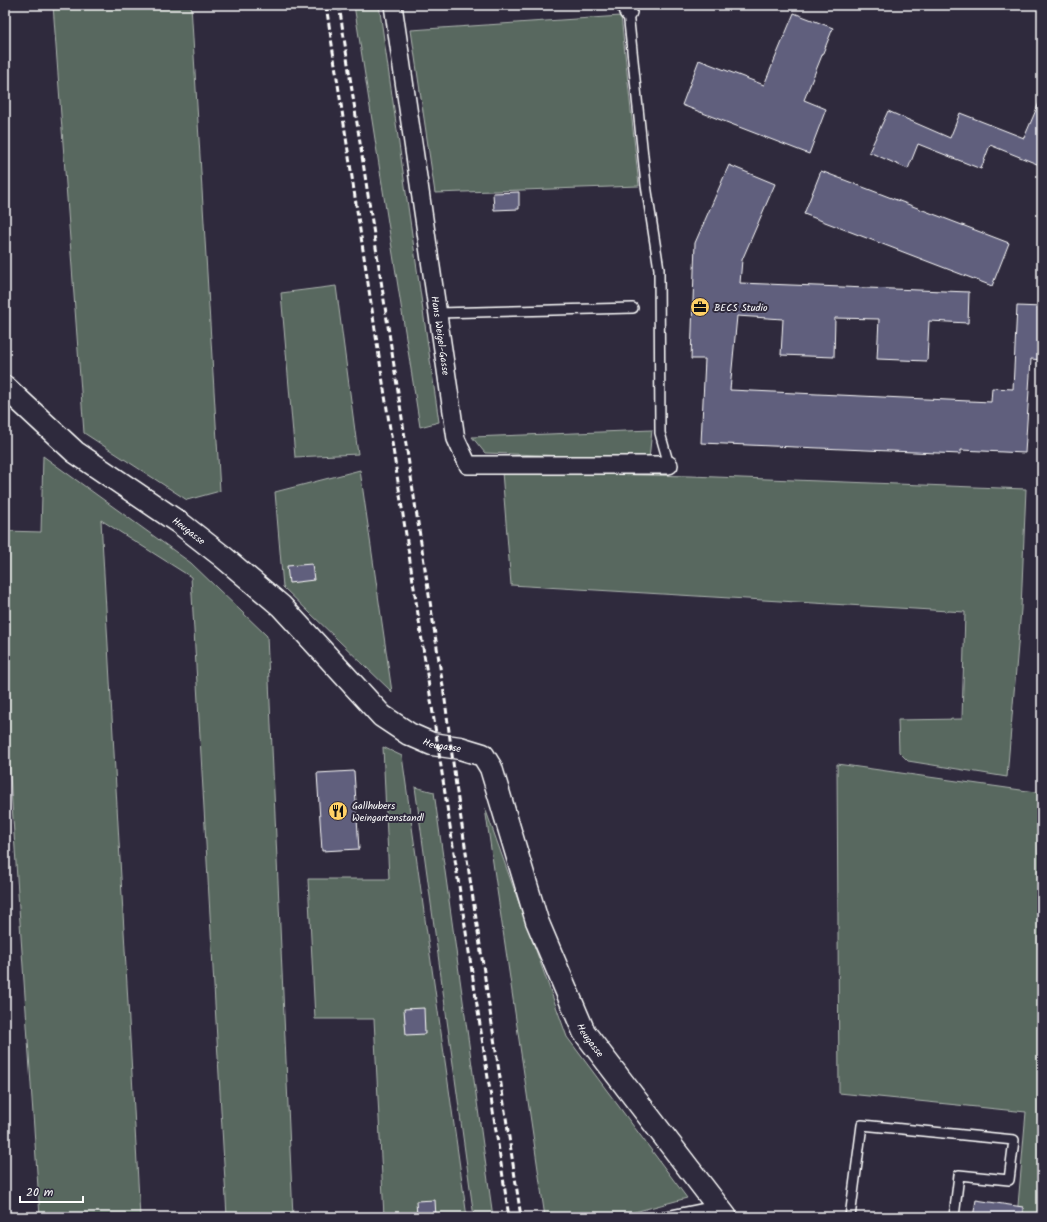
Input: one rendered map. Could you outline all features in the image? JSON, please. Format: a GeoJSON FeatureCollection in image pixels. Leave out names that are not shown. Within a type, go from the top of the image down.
{"type":"FeatureCollection","features":[{"type":"Feature","properties":{"kind":"street","name":"Hans Weigel-Gasse"},"geometry":{"type":"LineString","coordinates":[[393,5],[456,438],[468,465],[669,465]]}},
{"type":"Feature","properties":{"kind":"street","name":"Heugasse"},"geometry":{"type":"LineString","coordinates":[[5,387],[75,452],[181,524],[222,556],[281,606],[382,716],[409,734],[432,744],[460,748],[483,755],[491,768],[537,921],[584,1032],[721,1211]]}},
{"type":"Feature","properties":{"kind":"lane"},"geometry":{"type":"LineString","coordinates":[[627,8],[646,185],[659,269],[660,433],[669,465]]}},
{"type":"Feature","properties":{"kind":"lane"},"geometry":{"type":"LineString","coordinates":[[438,313],[633,308]]}},
{"type":"Feature","properties":{"kind":"lane"},"geometry":{"type":"LineString","coordinates":[[850,1217],[862,1125],[1014,1140],[1009,1180],[959,1175],[954,1217]]}},
{"type":"Feature","properties":{"kind":"lane"},"geometry":{"type":"LineString","coordinates":[[662,1217],[721,1211]]}},
{"type":"Feature","properties":{"kind":"green space"},"geometry":{"type":"Polygon","coordinates":[[[53,5],[191,5],[220,491],[187,500],[84,433],[53,5]]]}},
{"type":"Feature","properties":{"kind":"green space"},"geometry":{"type":"Polygon","coordinates":[[[354,5],[379,5],[439,422],[420,427],[354,5]]]}},
{"type":"Feature","properties":{"kind":"green space"},"geometry":{"type":"Polygon","coordinates":[[[621,16],[639,186],[435,193],[411,30],[621,16]]]}},
{"type":"Feature","properties":{"kind":"green space"},"geometry":{"type":"Polygon","coordinates":[[[336,286],[358,454],[295,457],[281,293],[336,286]]]}},
{"type":"Feature","properties":{"kind":"green space"},"geometry":{"type":"Polygon","coordinates":[[[652,430],[649,459],[485,453],[472,437],[652,430]]]}},
{"type":"Feature","properties":{"kind":"green space"},"geometry":{"type":"Polygon","coordinates":[[[43,456],[191,563],[267,636],[293,1217],[227,1217],[191,577],[101,520],[140,1217],[40,1217],[5,701],[5,531],[41,532],[43,456]]]}},
{"type":"Feature","properties":{"kind":"green space"},"geometry":{"type":"Polygon","coordinates":[[[360,470],[392,692],[283,587],[275,492],[360,470]]]}},
{"type":"Feature","properties":{"kind":"green space"},"geometry":{"type":"Polygon","coordinates":[[[502,472],[690,476],[1026,489],[1021,609],[1007,777],[908,761],[899,752],[898,720],[962,719],[965,612],[511,585],[502,472]]]}},
{"type":"Feature","properties":{"kind":"green space"},"geometry":{"type":"Polygon","coordinates":[[[383,747],[402,756],[467,1217],[384,1217],[374,1019],[315,1019],[308,879],[389,879],[383,747]]]}},
{"type":"Feature","properties":{"kind":"green space"},"geometry":{"type":"Polygon","coordinates":[[[837,764],[1042,793],[1042,1217],[1017,1217],[1026,1112],[839,1093],[837,764]]]}},
{"type":"Feature","properties":{"kind":"green space"},"geometry":{"type":"Polygon","coordinates":[[[415,787],[434,792],[493,1217],[474,1217],[415,787]]]}},
{"type":"Feature","properties":{"kind":"green space"},"geometry":{"type":"Polygon","coordinates":[[[485,808],[567,1037],[687,1198],[616,1217],[545,1217],[485,808]]]}},
{"type":"Feature","properties":{"kind":"building"},"geometry":{"type":"Polygon","coordinates":[[[794,13],[833,28],[804,100],[826,109],[809,154],[682,105],[699,60],[764,85],[794,13]]]}},
{"type":"Feature","properties":{"kind":"building"},"geometry":{"type":"Polygon","coordinates":[[[1042,96],[1042,166],[990,145],[981,169],[918,144],[908,169],[869,152],[888,111],[950,138],[960,113],[1024,138],[1042,96]]]}},
{"type":"Feature","properties":{"kind":"building"},"geometry":{"type":"Polygon","coordinates":[[[729,165],[775,184],[742,260],[740,283],[969,292],[968,323],[929,321],[927,361],[877,359],[879,319],[835,318],[834,357],[781,355],[783,319],[737,316],[730,390],[991,402],[992,388],[1013,389],[1017,306],[1042,307],[1042,360],[1031,359],[1025,453],[961,450],[961,454],[701,443],[705,359],[691,359],[695,243],[729,165]]]}},
{"type":"Feature","properties":{"kind":"building"},"geometry":{"type":"Polygon","coordinates":[[[821,171],[1009,243],[992,286],[804,214],[821,171]]]}},
{"type":"Feature","properties":{"kind":"building"},"geometry":{"type":"Polygon","coordinates":[[[519,192],[519,209],[494,210],[493,193],[519,192]]]}},
{"type":"Feature","properties":{"kind":"building"},"geometry":{"type":"Polygon","coordinates":[[[312,564],[314,580],[289,583],[287,566],[312,564]]]}},
{"type":"Feature","properties":{"kind":"building","name":"Gallhubers Weingartenstandl"},"geometry":{"type":"Polygon","coordinates":[[[354,771],[359,849],[322,851],[317,773],[354,771]]]}},
{"type":"Feature","properties":{"kind":"building"},"geometry":{"type":"Polygon","coordinates":[[[424,1008],[425,1034],[406,1035],[404,1009],[424,1008]]]}},
{"type":"Feature","properties":{"kind":"building"},"geometry":{"type":"Polygon","coordinates":[[[435,1200],[436,1217],[417,1217],[416,1201],[435,1200]]]}},
{"type":"Feature","properties":{"kind":"building"},"geometry":{"type":"Polygon","coordinates":[[[976,1200],[1023,1207],[1023,1217],[973,1217],[976,1200]]]}},
{"type":"Feature","properties":{"kind":"railway"},"geometry":{"type":"LineString","coordinates":[[326,5],[509,1217]]}},
{"type":"Feature","properties":{"kind":"railway"},"geometry":{"type":"LineString","coordinates":[[339,5],[445,700],[456,786],[521,1217]]}},
{"type":"Feature","properties":{"kind":"place","name":"BECS Studio"},"geometry":{"type":"Point","coordinates":[700,307]}},
{"type":"Feature","properties":{"kind":"place","name":"Gallhubers Weingartenstandl"},"geometry":{"type":"Point","coordinates":[338,811]}}]}
